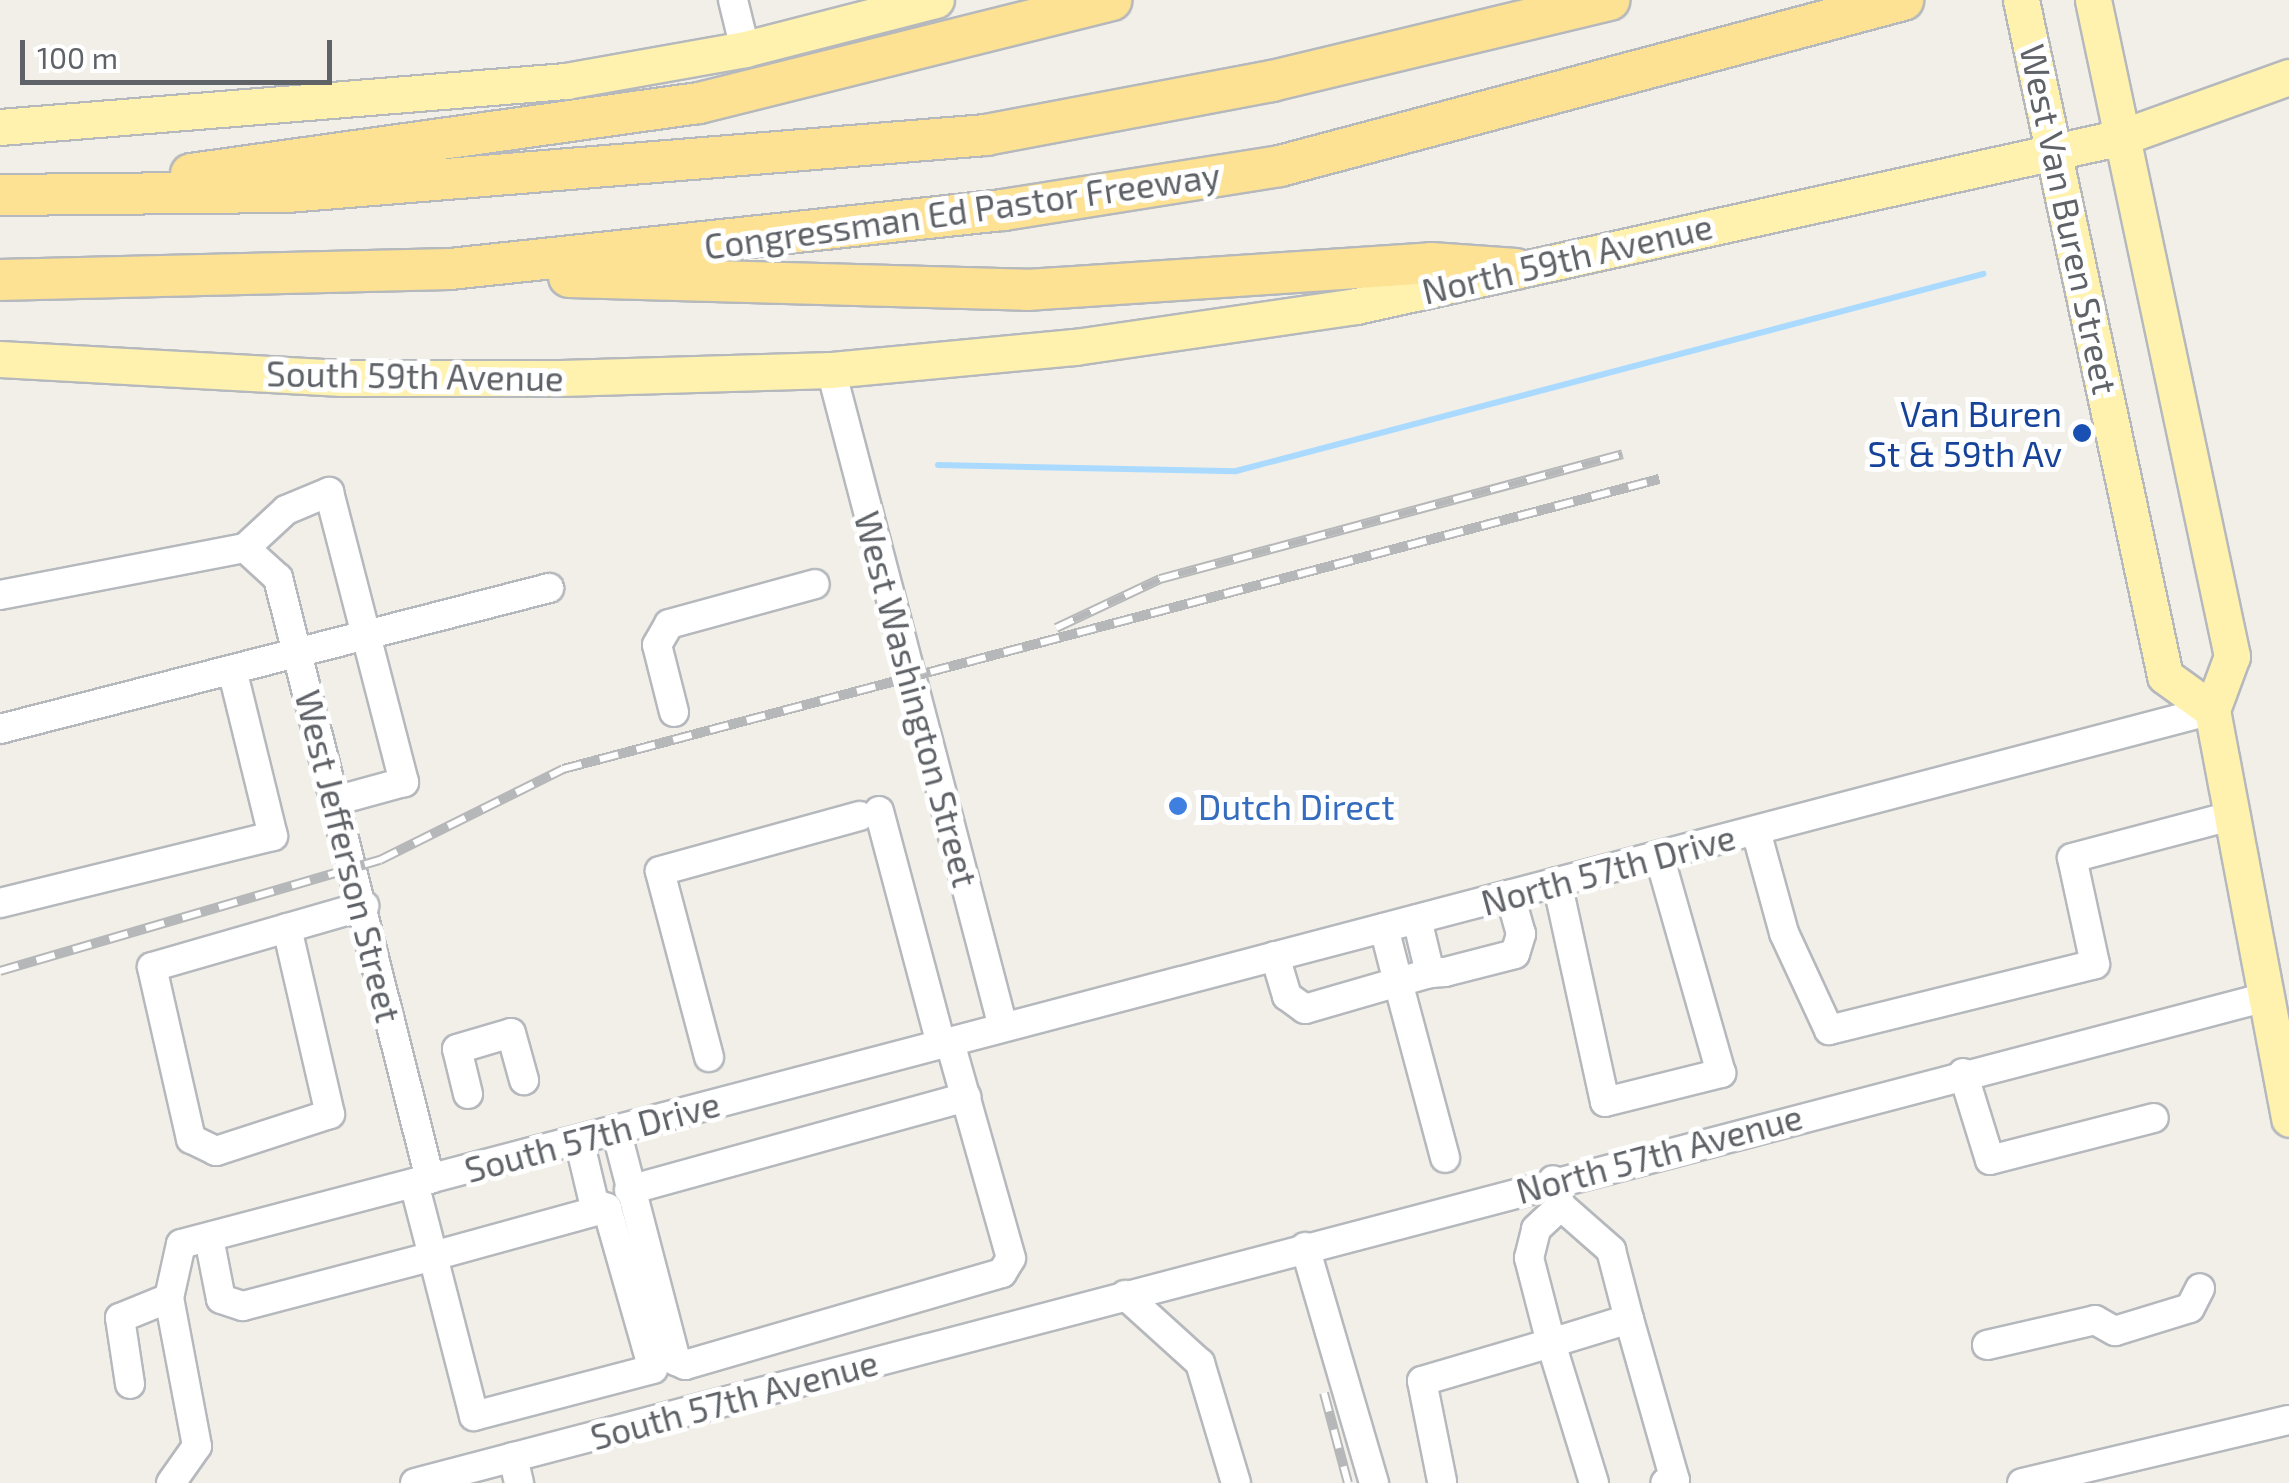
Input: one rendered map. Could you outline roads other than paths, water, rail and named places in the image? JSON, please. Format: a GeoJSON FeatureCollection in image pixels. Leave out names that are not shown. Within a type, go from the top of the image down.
{"type":"FeatureCollection","features":[{"type":"Feature","properties":{"kind":"highway"},"geometry":{"type":"LineString","coordinates":[[114,190],[233,165],[541,131],[699,103],[1111,0]]}},
{"type":"Feature","properties":{"kind":"highway","name":"Congressman Ed Pastor Freeway"},"geometry":{"type":"LineString","coordinates":[[0,195],[114,190],[287,192],[606,172],[986,136],[1272,80],[1609,0]]}},
{"type":"Feature","properties":{"kind":"highway","name":"Congressman Ed Pastor Freeway"},"geometry":{"type":"LineString","coordinates":[[0,280],[450,268],[796,238],[1280,166],[1904,0]]}},
{"type":"Feature","properties":{"kind":"highway"},"geometry":{"type":"LineString","coordinates":[[450,268],[641,283],[1027,290],[1431,263],[1516,269]]}},
{"type":"Feature","properties":{"kind":"main road"},"geometry":{"type":"LineString","coordinates":[[0,127],[510,88],[745,49],[936,0]]}},
{"type":"Feature","properties":{"kind":"main road","name":"West Van Buren Street"},"geometry":{"type":"LineString","coordinates":[[2021,0],[2165,676],[2212,710],[2232,656],[2093,0]]}},
{"type":"Feature","properties":{"kind":"main road","name":"North 59th Avenue"},"geometry":{"type":"LineString","coordinates":[[831,370],[1186,333],[1516,269],[2122,137],[2289,77]]}},
{"type":"Feature","properties":{"kind":"main road","name":"South 59th Avenue"},"geometry":{"type":"LineString","coordinates":[[0,360],[341,378],[831,370]]}},
{"type":"Feature","properties":{"kind":"main road"},"geometry":{"type":"LineString","coordinates":[[2212,710],[2289,1119]]}},
{"type":"Feature","properties":{"kind":"street"},"geometry":{"type":"LineString","coordinates":[[732,0],[745,49]]}},
{"type":"Feature","properties":{"kind":"street","name":"West Washington Street"},"geometry":{"type":"LineString","coordinates":[[831,370],[1003,1027]]}},
{"type":"Feature","properties":{"kind":"street"},"geometry":{"type":"LineString","coordinates":[[0,595],[245,548],[286,510],[329,492],[404,782],[338,800]]}},
{"type":"Feature","properties":{"kind":"street","name":"West Jefferson Street"},"geometry":{"type":"LineString","coordinates":[[245,548],[278,578],[338,800],[422,1181],[433,1256],[474,1416],[653,1369],[606,1208]]}},
{"type":"Feature","properties":{"kind":"street"},"geometry":{"type":"LineString","coordinates":[[674,712],[657,644],[669,624],[815,584]]}},
{"type":"Feature","properties":{"kind":"street"},"geometry":{"type":"LineString","coordinates":[[0,728],[233,673],[549,588]]}},
{"type":"Feature","properties":{"kind":"street"},"geometry":{"type":"LineString","coordinates":[[0,904],[274,836],[233,673]]}},
{"type":"Feature","properties":{"kind":"street","name":"North 57th Drive"},"geometry":{"type":"LineString","coordinates":[[1003,1027],[2212,710]]}},
{"type":"Feature","properties":{"kind":"street"},"geometry":{"type":"LineString","coordinates":[[616,1130],[676,1361],[685,1365],[1002,1273],[1012,1258],[966,1097],[870,813],[660,870],[709,1057]]}},
{"type":"Feature","properties":{"kind":"street"},"geometry":{"type":"LineString","coordinates":[[1756,831],[1784,933],[1829,1030],[2095,964],[2072,858],[2231,816]]}},
{"type":"Feature","properties":{"kind":"street"},"geometry":{"type":"LineString","coordinates":[[1557,882],[1606,1102],[1721,1073],[1659,856]]}},
{"type":"Feature","properties":{"kind":"street"},"geometry":{"type":"LineString","coordinates":[[1276,956],[1287,996],[1305,1009],[1430,973],[1515,954],[1521,934],[1510,895]]}},
{"type":"Feature","properties":{"kind":"street"},"geometry":{"type":"LineString","coordinates":[[287,928],[330,1114],[216,1151],[191,1139],[152,967],[287,928],[364,906]]}},
{"type":"Feature","properties":{"kind":"street"},"geometry":{"type":"LineString","coordinates":[[1417,919],[1430,973]]}},
{"type":"Feature","properties":{"kind":"street"},"geometry":{"type":"LineString","coordinates":[[1384,928],[1445,1158]]}},
{"type":"Feature","properties":{"kind":"street","name":"North 57th Avenue"},"geometry":{"type":"LineString","coordinates":[[1054,1314],[1305,1247],[1557,1193],[1963,1073],[2266,997]]}},
{"type":"Feature","properties":{"kind":"street","name":"South 57th Drive"},"geometry":{"type":"LineString","coordinates":[[195,1241],[1003,1027]]}},
{"type":"Feature","properties":{"kind":"street"},"geometry":{"type":"LineString","coordinates":[[468,1094],[457,1050],[511,1033],[524,1080]]}},
{"type":"Feature","properties":{"kind":"street"},"geometry":{"type":"LineString","coordinates":[[1963,1073],[1990,1160],[2154,1118]]}},
{"type":"Feature","properties":{"kind":"street"},"geometry":{"type":"LineString","coordinates":[[629,1190],[966,1097]]}},
{"type":"Feature","properties":{"kind":"street"},"geometry":{"type":"LineString","coordinates":[[578,1140],[594,1203],[606,1208]]}},
{"type":"Feature","properties":{"kind":"street"},"geometry":{"type":"LineString","coordinates":[[1594,1483],[1530,1258],[1536,1229],[1557,1193],[1611,1250],[1675,1480],[1666,1483]]}},
{"type":"Feature","properties":{"kind":"street"},"geometry":{"type":"LineString","coordinates":[[195,1241],[220,1299],[234,1306],[606,1208]]}},
{"type":"Feature","properties":{"kind":"street"},"geometry":{"type":"LineString","coordinates":[[171,1483],[188,1471],[197,1446],[169,1298],[195,1241]]}},
{"type":"Feature","properties":{"kind":"street"},"geometry":{"type":"LineString","coordinates":[[1305,1247],[1374,1483]]}},
{"type":"Feature","properties":{"kind":"street"},"geometry":{"type":"LineString","coordinates":[[1988,1345],[2094,1320],[2114,1331],[2190,1308],[2200,1288]]}},
{"type":"Feature","properties":{"kind":"street"},"geometry":{"type":"LineString","coordinates":[[1125,1295],[1200,1363],[1236,1483]]}},
{"type":"Feature","properties":{"kind":"street"},"geometry":{"type":"LineString","coordinates":[[130,1384],[120,1318],[169,1298]]}},
{"type":"Feature","properties":{"kind":"street","name":"South 57th Avenue"},"geometry":{"type":"LineString","coordinates":[[414,1483],[516,1470],[1054,1314]]}},
{"type":"Feature","properties":{"kind":"street"},"geometry":{"type":"LineString","coordinates":[[1442,1481],[1422,1382],[1629,1319]]}},
{"type":"Feature","properties":{"kind":"street"},"geometry":{"type":"LineString","coordinates":[[2022,1483],[2289,1420]]}},
{"type":"Feature","properties":{"kind":"waterway"},"geometry":{"type":"LineString","coordinates":[[938,465],[1236,471],[1983,274]]}},
{"type":"Feature","properties":{"kind":"railway"},"geometry":{"type":"LineString","coordinates":[[1056,628],[1160,579],[1622,454]]}},
{"type":"Feature","properties":{"kind":"railway"},"geometry":{"type":"LineString","coordinates":[[0,971],[380,860],[563,769],[1659,479]]}},
{"type":"Feature","properties":{"kind":"railway"},"geometry":{"type":"LineString","coordinates":[[1324,1393],[1348,1483]]}},
{"type":"Feature","properties":{"kind":"place","name":"Van Buren St & 59th Av"},"geometry":{"type":"Point","coordinates":[2082,433]}},
{"type":"Feature","properties":{"kind":"place","name":"Dutch Direct"},"geometry":{"type":"Point","coordinates":[1178,806]}}]}
